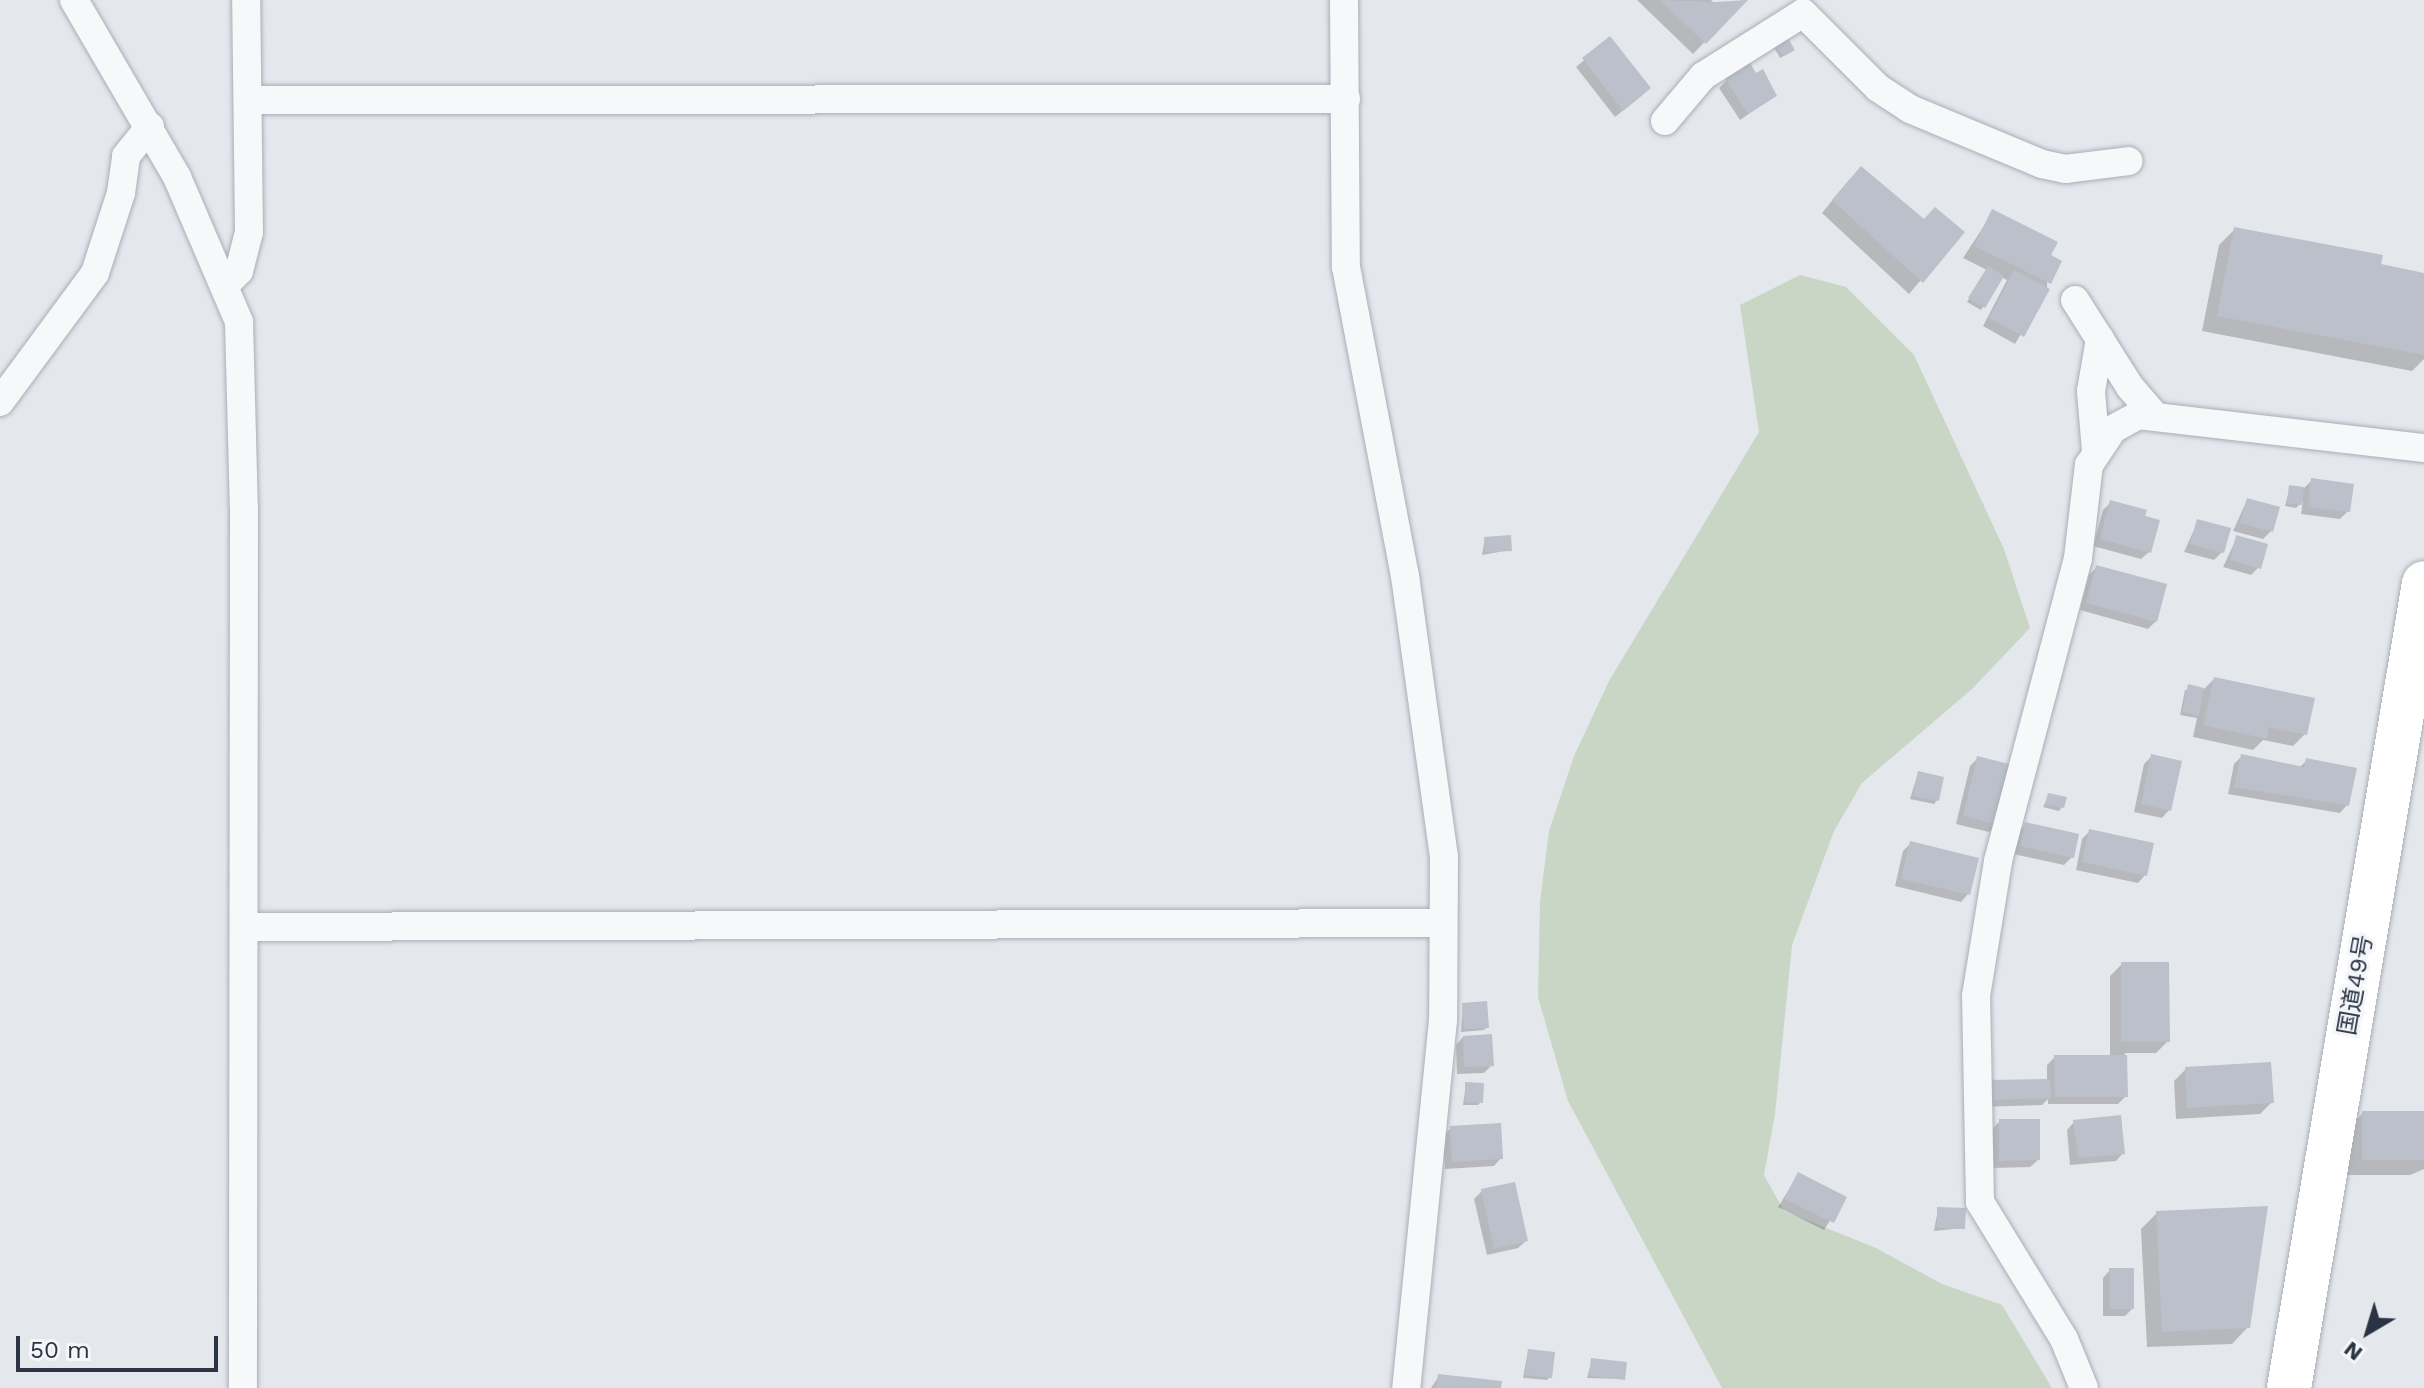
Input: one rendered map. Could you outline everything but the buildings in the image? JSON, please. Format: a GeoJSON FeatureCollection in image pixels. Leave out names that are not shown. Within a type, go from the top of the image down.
{"type":"FeatureCollection","features":[{"type":"Feature","properties":{"kind":"highway","name":"国道49号"},"geometry":{"type":"LineString","coordinates":[[2289,1388],[2424,583]]}},
{"type":"Feature","properties":{"kind":"street"},"geometry":{"type":"LineString","coordinates":[[74,0],[150,126],[227,283],[242,354],[245,927],[243,1388]]}},
{"type":"Feature","properties":{"kind":"street"},"geometry":{"type":"LineString","coordinates":[[227,283],[239,271],[249,232],[246,0]]}},
{"type":"Feature","properties":{"kind":"street"},"geometry":{"type":"LineString","coordinates":[[1344,0],[1346,267],[1405,576],[1444,856],[1440,923],[1443,1020],[1406,1388]]}},
{"type":"Feature","properties":{"kind":"street"},"geometry":{"type":"LineString","coordinates":[[1665,121],[1703,76],[1803,13],[1878,88],[1910,109],[2042,164],[2082,168],[2129,161]]}},
{"type":"Feature","properties":{"kind":"street"},"geometry":{"type":"LineString","coordinates":[[248,100],[1346,99]]}},
{"type":"Feature","properties":{"kind":"street"},"geometry":{"type":"LineString","coordinates":[[0,402],[95,273],[121,193],[126,156],[150,126]]}},
{"type":"Feature","properties":{"kind":"street"},"geometry":{"type":"LineString","coordinates":[[2075,300],[2155,416]]}},
{"type":"Feature","properties":{"kind":"street"},"geometry":{"type":"LineString","coordinates":[[2084,1388],[2064,1339],[1980,1202],[1976,996],[1998,861],[2078,558],[2081,503],[2096,451],[2091,391],[2100,339]]}},
{"type":"Feature","properties":{"kind":"street"},"geometry":{"type":"LineString","coordinates":[[2096,451],[2124,420],[2155,416],[2424,448]]}},
{"type":"Feature","properties":{"kind":"street"},"geometry":{"type":"LineString","coordinates":[[245,927],[1440,923]]}},
{"type":"Feature","properties":{"kind":"green space"},"geometry":{"type":"Polygon","coordinates":[[[1800,275],[1846,287],[1914,355],[2004,549],[2030,628],[1972,689],[1862,783],[1834,831],[1792,945],[1775,1114],[1764,1175],[1784,1211],[1876,1248],[1942,1284],[2002,1305],[2052,1388],[1722,1388],[1568,1101],[1538,997],[1540,902],[1549,831],[1574,756],[1609,681],[1759,432],[1740,305],[1800,275]]]}}]}
